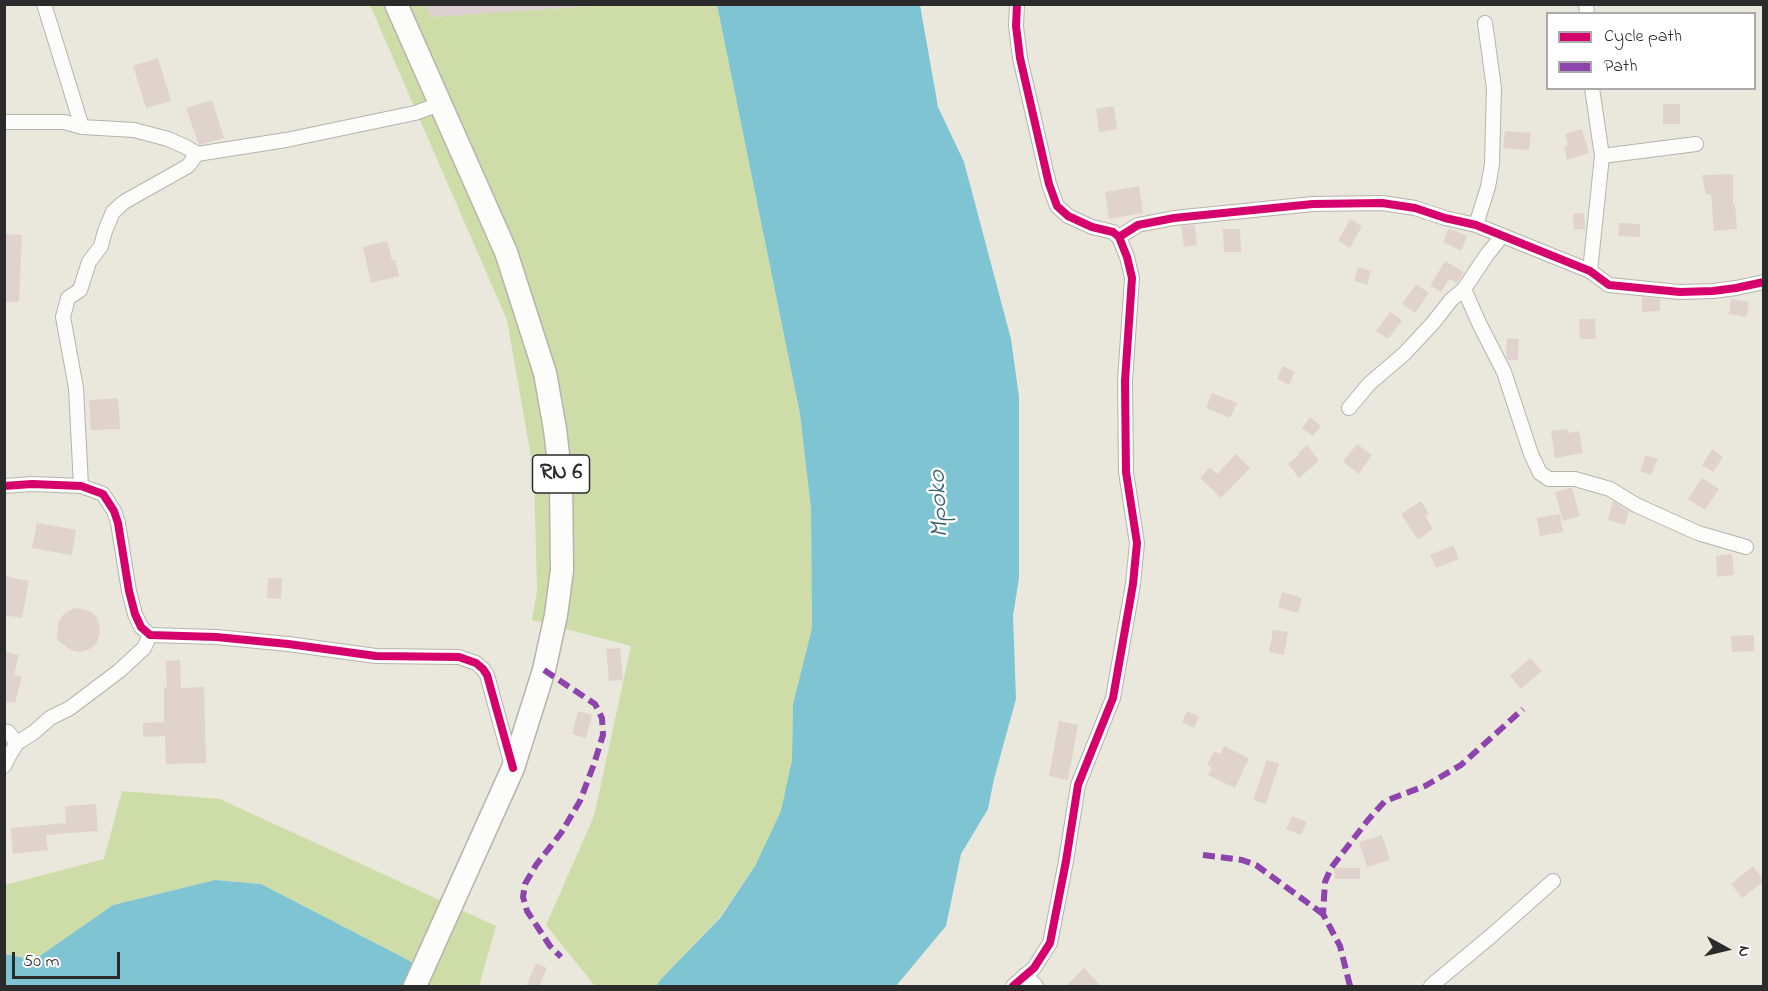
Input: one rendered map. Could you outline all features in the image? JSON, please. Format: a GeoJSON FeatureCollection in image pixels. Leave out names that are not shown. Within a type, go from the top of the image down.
{"type":"FeatureCollection","features":[{"type":"Feature","properties":{"kind":"main road","name":"RN 6"},"geometry":{"type":"LineString","coordinates":[[396,4],[506,252],[545,373],[561,481],[561,570],[556,615],[544,670],[513,768],[415,987]]}},
{"type":"Feature","properties":{"kind":"street"},"geometry":{"type":"LineString","coordinates":[[44,4],[82,127]]}},
{"type":"Feature","properties":{"kind":"street"},"geometry":{"type":"LineString","coordinates":[[1013,987],[1034,968],[1050,943],[1078,785],[1113,698],[1133,584],[1137,543],[1126,472],[1125,381],[1132,278],[1119,237],[1113,232],[1092,227],[1068,216],[1057,206],[1049,184],[1020,58],[1016,26],[1017,4]]}},
{"type":"Feature","properties":{"kind":"street"},"geometry":{"type":"LineString","coordinates":[[1476,225],[1488,188],[1492,164],[1494,88],[1485,23]]}},
{"type":"Feature","properties":{"kind":"street"},"geometry":{"type":"LineString","coordinates":[[1590,271],[1602,156],[1592,90]]}},
{"type":"Feature","properties":{"kind":"street"},"geometry":{"type":"LineString","coordinates":[[4,122],[64,122],[82,127],[134,130],[168,139],[197,154],[285,140],[415,113],[440,104]]}},
{"type":"Feature","properties":{"kind":"street"},"geometry":{"type":"LineString","coordinates":[[1602,156],[1696,144]]}},
{"type":"Feature","properties":{"kind":"street"},"geometry":{"type":"LineString","coordinates":[[81,486],[76,388],[63,317],[68,298],[80,290],[89,262],[101,246],[113,212],[124,202],[188,166],[197,154]]}},
{"type":"Feature","properties":{"kind":"street"},"geometry":{"type":"LineString","coordinates":[[1119,237],[1138,225],[1174,218],[1314,204],[1382,203],[1415,208],[1444,218],[1476,225],[1590,271],[1609,285],[1680,292],[1713,291],[1764,282]]}},
{"type":"Feature","properties":{"kind":"street"},"geometry":{"type":"LineString","coordinates":[[1349,408],[1369,384],[1404,354],[1451,300],[1464,289],[1502,236]]}},
{"type":"Feature","properties":{"kind":"street"},"geometry":{"type":"LineString","coordinates":[[1464,289],[1504,372],[1531,454],[1540,473],[1549,479],[1575,479],[1610,489],[1636,505],[1698,533],[1746,547]]}},
{"type":"Feature","properties":{"kind":"street"},"geometry":{"type":"LineString","coordinates":[[4,486],[32,484],[81,486],[103,494],[114,511],[135,614],[141,627],[150,635],[226,638],[376,656],[459,657],[476,663],[487,675],[513,768]]}},
{"type":"Feature","properties":{"kind":"street"},"geometry":{"type":"LineString","coordinates":[[4,766],[17,743],[50,718],[70,708],[118,671],[144,648],[150,635]]}},
{"type":"Feature","properties":{"kind":"street"},"geometry":{"type":"LineString","coordinates":[[4,731],[8,732],[17,743]]}},
{"type":"Feature","properties":{"kind":"street"},"geometry":{"type":"LineString","coordinates":[[1431,987],[1553,881]]}},
{"type":"Feature","properties":{"kind":"street"},"geometry":{"type":"LineString","coordinates":[[1025,975],[1036,987]]}},
{"type":"Feature","properties":{"kind":"shaded area"},"geometry":{"type":"Polygon","coordinates":[[[425,5],[607,5],[431,17],[425,5]]]}},
{"type":"Feature","properties":{"kind":"green space"},"geometry":{"type":"Polygon","coordinates":[[[370,5],[425,5],[431,17],[607,5],[717,5],[800,414],[811,509],[812,628],[793,704],[792,760],[782,811],[755,866],[719,918],[656,986],[595,986],[546,925],[594,816],[631,646],[532,620],[537,591],[534,474],[507,320],[370,5]]]}},
{"type":"Feature","properties":{"kind":"green space"},"geometry":{"type":"Polygon","coordinates":[[[122,791],[220,799],[496,926],[479,986],[431,986],[410,961],[261,884],[215,880],[113,905],[34,960],[5,954],[5,885],[104,859],[122,791]]]}},
{"type":"Feature","properties":{"kind":"water","name":"Mpoko"},"geometry":{"type":"Polygon","coordinates":[[[717,5],[920,5],[938,107],[964,162],[1011,339],[1019,397],[1019,578],[1013,616],[1016,699],[988,809],[961,854],[946,926],[896,986],[656,986],[720,918],[755,866],[781,811],[792,760],[793,704],[812,628],[811,509],[800,414],[717,5]]]}},
{"type":"Feature","properties":{"kind":"water"},"geometry":{"type":"Polygon","coordinates":[[[215,880],[261,884],[410,961],[431,986],[5,986],[5,954],[34,960],[113,905],[215,880]]]}},
{"type":"Feature","properties":{"kind":"building"},"geometry":{"type":"Polygon","coordinates":[[[158,58],[171,101],[146,108],[133,66],[158,58]]]}},
{"type":"Feature","properties":{"kind":"building"},"geometry":{"type":"Polygon","coordinates":[[[212,100],[224,138],[199,145],[186,108],[212,100]]]}},
{"type":"Feature","properties":{"kind":"building"},"geometry":{"type":"Polygon","coordinates":[[[1663,104],[1680,104],[1680,124],[1663,124],[1663,104]]]}},
{"type":"Feature","properties":{"kind":"building"},"geometry":{"type":"Polygon","coordinates":[[[1114,106],[1117,129],[1099,132],[1096,109],[1114,106]]]}},
{"type":"Feature","properties":{"kind":"building"},"geometry":{"type":"Polygon","coordinates":[[[1582,129],[1589,153],[1567,160],[1564,147],[1568,145],[1565,134],[1582,129]]]}},
{"type":"Feature","properties":{"kind":"building"},"geometry":{"type":"Polygon","coordinates":[[[1505,131],[1531,133],[1529,150],[1503,148],[1505,131]]]}},
{"type":"Feature","properties":{"kind":"building"},"geometry":{"type":"Polygon","coordinates":[[[1733,174],[1733,204],[1735,204],[1737,229],[1714,231],[1711,194],[1706,195],[1702,175],[1733,174]]]}},
{"type":"Feature","properties":{"kind":"building"},"geometry":{"type":"Polygon","coordinates":[[[1139,186],[1143,213],[1109,219],[1105,192],[1139,186]]]}},
{"type":"Feature","properties":{"kind":"building"},"geometry":{"type":"Polygon","coordinates":[[[1584,213],[1585,229],[1574,230],[1573,214],[1584,213]]]}},
{"type":"Feature","properties":{"kind":"building"},"geometry":{"type":"Polygon","coordinates":[[[1350,219],[1362,226],[1350,248],[1338,241],[1350,219]]]}},
{"type":"Feature","properties":{"kind":"building"},"geometry":{"type":"Polygon","coordinates":[[[1619,223],[1640,224],[1640,237],[1618,236],[1619,223]]]}},
{"type":"Feature","properties":{"kind":"building"},"geometry":{"type":"Polygon","coordinates":[[[1195,225],[1197,245],[1184,247],[1181,226],[1195,225]]]}},
{"type":"Feature","properties":{"kind":"building"},"geometry":{"type":"Polygon","coordinates":[[[1449,228],[1467,236],[1461,251],[1443,242],[1449,228]]]}},
{"type":"Feature","properties":{"kind":"building"},"geometry":{"type":"Polygon","coordinates":[[[1223,229],[1240,229],[1241,252],[1224,252],[1223,229]]]}},
{"type":"Feature","properties":{"kind":"building"},"geometry":{"type":"Polygon","coordinates":[[[4,234],[22,235],[19,302],[4,302],[4,234]]]}},
{"type":"Feature","properties":{"kind":"building"},"geometry":{"type":"Polygon","coordinates":[[[387,241],[399,276],[371,283],[363,247],[387,241]]]}},
{"type":"Feature","properties":{"kind":"building"},"geometry":{"type":"Polygon","coordinates":[[[1445,261],[1464,272],[1457,283],[1449,279],[1441,292],[1430,286],[1445,261]]]}},
{"type":"Feature","properties":{"kind":"building"},"geometry":{"type":"Polygon","coordinates":[[[1358,267],[1371,271],[1367,285],[1354,281],[1358,267]]]}},
{"type":"Feature","properties":{"kind":"building"},"geometry":{"type":"Polygon","coordinates":[[[1416,284],[1429,293],[1415,313],[1402,304],[1416,284]]]}},
{"type":"Feature","properties":{"kind":"building"},"geometry":{"type":"Polygon","coordinates":[[[1642,297],[1660,299],[1660,311],[1642,312],[1642,297]]]}},
{"type":"Feature","properties":{"kind":"building"},"geometry":{"type":"Polygon","coordinates":[[[1731,299],[1749,302],[1747,317],[1729,314],[1731,299]]]}},
{"type":"Feature","properties":{"kind":"building"},"geometry":{"type":"Polygon","coordinates":[[[1390,312],[1402,320],[1388,339],[1376,331],[1390,312]]]}},
{"type":"Feature","properties":{"kind":"building"},"geometry":{"type":"Polygon","coordinates":[[[1579,319],[1595,319],[1596,339],[1580,339],[1579,319]]]}},
{"type":"Feature","properties":{"kind":"building"},"geometry":{"type":"Polygon","coordinates":[[[1507,338],[1519,339],[1518,360],[1508,360],[1506,356],[1507,338]]]}},
{"type":"Feature","properties":{"kind":"building"},"geometry":{"type":"Polygon","coordinates":[[[1283,366],[1295,372],[1289,385],[1277,379],[1283,366]]]}},
{"type":"Feature","properties":{"kind":"building"},"geometry":{"type":"Polygon","coordinates":[[[1212,393],[1237,403],[1230,418],[1206,408],[1212,393]]]}},
{"type":"Feature","properties":{"kind":"building"},"geometry":{"type":"Polygon","coordinates":[[[118,398],[120,429],[91,430],[89,400],[118,398]]]}},
{"type":"Feature","properties":{"kind":"building"},"geometry":{"type":"Polygon","coordinates":[[[1310,417],[1321,426],[1313,436],[1302,428],[1310,417]]]}},
{"type":"Feature","properties":{"kind":"building"},"geometry":{"type":"Polygon","coordinates":[[[1567,429],[1568,433],[1579,431],[1583,453],[1555,458],[1551,431],[1567,429]]]}},
{"type":"Feature","properties":{"kind":"building"},"geometry":{"type":"Polygon","coordinates":[[[1357,444],[1372,455],[1359,474],[1343,462],[1357,444]]]}},
{"type":"Feature","properties":{"kind":"building"},"geometry":{"type":"Polygon","coordinates":[[[1307,445],[1319,461],[1299,478],[1288,464],[1307,445]]]}},
{"type":"Feature","properties":{"kind":"building"},"geometry":{"type":"Polygon","coordinates":[[[1712,449],[1723,457],[1713,472],[1702,465],[1712,449]]]}},
{"type":"Feature","properties":{"kind":"building"},"geometry":{"type":"Polygon","coordinates":[[[1236,454],[1250,468],[1221,498],[1200,478],[1210,467],[1217,474],[1236,454]]]}},
{"type":"Feature","properties":{"kind":"building"},"geometry":{"type":"Polygon","coordinates":[[[1646,455],[1658,459],[1651,475],[1640,471],[1646,455]]]}},
{"type":"Feature","properties":{"kind":"building"},"geometry":{"type":"Polygon","coordinates":[[[1702,478],[1719,489],[1705,510],[1688,499],[1702,478]]]}},
{"type":"Feature","properties":{"kind":"building"},"geometry":{"type":"Polygon","coordinates":[[[1572,488],[1580,516],[1563,521],[1555,492],[1572,488]]]}},
{"type":"Feature","properties":{"kind":"building"},"geometry":{"type":"Polygon","coordinates":[[[1421,501],[1429,514],[1425,516],[1433,529],[1418,540],[1401,514],[1421,501]]]}},
{"type":"Feature","properties":{"kind":"building"},"geometry":{"type":"Polygon","coordinates":[[[1613,501],[1629,511],[1625,525],[1608,520],[1613,501]]]}},
{"type":"Feature","properties":{"kind":"building"},"geometry":{"type":"Polygon","coordinates":[[[1560,514],[1563,532],[1540,536],[1537,518],[1560,514]]]}},
{"type":"Feature","properties":{"kind":"building"},"geometry":{"type":"Polygon","coordinates":[[[37,523],[76,530],[72,555],[32,548],[37,523]]]}},
{"type":"Feature","properties":{"kind":"building"},"geometry":{"type":"Polygon","coordinates":[[[1453,545],[1459,559],[1436,568],[1430,555],[1453,545]]]}},
{"type":"Feature","properties":{"kind":"building"},"geometry":{"type":"Polygon","coordinates":[[[1732,554],[1734,575],[1717,577],[1716,556],[1732,554]]]}},
{"type":"Feature","properties":{"kind":"building"},"geometry":{"type":"Polygon","coordinates":[[[4,576],[29,581],[22,618],[4,615],[4,576]]]}},
{"type":"Feature","properties":{"kind":"building"},"geometry":{"type":"Polygon","coordinates":[[[268,578],[282,578],[281,599],[267,598],[268,578]]]}},
{"type":"Feature","properties":{"kind":"building"},"geometry":{"type":"Polygon","coordinates":[[[1282,592],[1302,598],[1298,613],[1278,607],[1282,592]]]}},
{"type":"Feature","properties":{"kind":"building"},"geometry":{"type":"Polygon","coordinates":[[[75,608],[91,612],[99,623],[98,640],[88,650],[80,652],[71,650],[57,640],[58,623],[62,616],[75,608]]]}},
{"type":"Feature","properties":{"kind":"building"},"geometry":{"type":"Polygon","coordinates":[[[1273,630],[1288,632],[1284,655],[1269,652],[1273,630]]]}},
{"type":"Feature","properties":{"kind":"building"},"geometry":{"type":"Polygon","coordinates":[[[1754,635],[1754,651],[1732,652],[1731,636],[1754,635]]]}},
{"type":"Feature","properties":{"kind":"building"},"geometry":{"type":"Polygon","coordinates":[[[620,648],[623,680],[609,681],[606,649],[620,648]]]}},
{"type":"Feature","properties":{"kind":"building"},"geometry":{"type":"Polygon","coordinates":[[[4,651],[19,655],[14,675],[22,677],[15,703],[4,701],[4,651]]]}},
{"type":"Feature","properties":{"kind":"building"},"geometry":{"type":"Polygon","coordinates":[[[1530,658],[1542,671],[1521,689],[1510,676],[1530,658]]]}},
{"type":"Feature","properties":{"kind":"building"},"geometry":{"type":"Polygon","coordinates":[[[180,660],[181,688],[204,687],[206,763],[166,764],[165,736],[143,737],[143,723],[164,722],[164,688],[167,688],[166,661],[180,660]]]}},
{"type":"Feature","properties":{"kind":"building"},"geometry":{"type":"Polygon","coordinates":[[[578,711],[592,715],[586,738],[572,734],[578,711]]]}},
{"type":"Feature","properties":{"kind":"building"},"geometry":{"type":"Polygon","coordinates":[[[1187,711],[1199,717],[1194,728],[1182,722],[1187,711]]]}},
{"type":"Feature","properties":{"kind":"building"},"geometry":{"type":"Polygon","coordinates":[[[1059,721],[1078,725],[1068,780],[1049,776],[1059,721]]]}},
{"type":"Feature","properties":{"kind":"building"},"geometry":{"type":"Polygon","coordinates":[[[1224,746],[1249,758],[1235,788],[1208,775],[1212,768],[1207,765],[1214,751],[1220,754],[1224,746]]]}},
{"type":"Feature","properties":{"kind":"building"},"geometry":{"type":"Polygon","coordinates":[[[1267,760],[1279,764],[1266,804],[1253,800],[1267,760]]]}},
{"type":"Feature","properties":{"kind":"building"},"geometry":{"type":"Polygon","coordinates":[[[96,804],[98,831],[46,835],[48,850],[13,854],[11,828],[66,823],[65,806],[96,804]]]}},
{"type":"Feature","properties":{"kind":"building"},"geometry":{"type":"Polygon","coordinates":[[[1292,816],[1307,822],[1301,835],[1286,829],[1292,816]]]}},
{"type":"Feature","properties":{"kind":"building"},"geometry":{"type":"Polygon","coordinates":[[[1382,835],[1390,860],[1367,867],[1359,842],[1382,835]]]}},
{"type":"Feature","properties":{"kind":"building"},"geometry":{"type":"Polygon","coordinates":[[[1753,866],[1764,881],[1742,898],[1731,884],[1753,866]]]}},
{"type":"Feature","properties":{"kind":"building"},"geometry":{"type":"Polygon","coordinates":[[[1334,868],[1360,868],[1360,879],[1335,879],[1334,868]]]}},
{"type":"Feature","properties":{"kind":"building"},"geometry":{"type":"Polygon","coordinates":[[[536,963],[547,968],[539,987],[526,987],[536,963]]]}},
{"type":"Feature","properties":{"kind":"building"},"geometry":{"type":"Polygon","coordinates":[[[1084,968],[1102,987],[1065,987],[1084,968]]]}},
{"type":"Feature","properties":{"kind":"marked path"},"geometry":{"type":"LineString","coordinates":[[544,670],[595,704],[602,718],[603,735],[580,801],[561,833],[536,865],[525,884],[523,897],[527,911],[550,946],[561,957]]}},
{"type":"Feature","properties":{"kind":"marked path"},"geometry":{"type":"LineString","coordinates":[[1350,986],[1340,946],[1323,914],[1325,882],[1331,868],[1385,801],[1425,786],[1461,765],[1523,709]]}},
{"type":"Feature","properties":{"kind":"marked path"},"geometry":{"type":"LineString","coordinates":[[1203,855],[1242,860],[1256,865],[1323,914]]}},
{"type":"Feature","properties":{"kind":"cycle path"},"geometry":{"type":"LineString","coordinates":[[1013,986],[1034,968],[1050,943],[1078,785],[1113,698],[1133,584],[1137,543],[1126,472],[1125,381],[1132,278],[1119,237],[1113,232],[1092,227],[1068,216],[1057,206],[1049,184],[1020,58],[1016,26],[1017,4]]}},
{"type":"Feature","properties":{"kind":"cycle path"},"geometry":{"type":"LineString","coordinates":[[1119,237],[1138,225],[1174,218],[1313,204],[1382,203],[1415,208],[1476,225],[1590,271],[1609,285],[1680,292],[1713,291],[1764,282]]}},
{"type":"Feature","properties":{"kind":"cycle path"},"geometry":{"type":"LineString","coordinates":[[4,486],[32,484],[81,486],[103,494],[114,511],[118,523],[135,614],[141,627],[150,635],[216,637],[376,656],[459,657],[476,663],[487,675],[513,768]]}}]}
